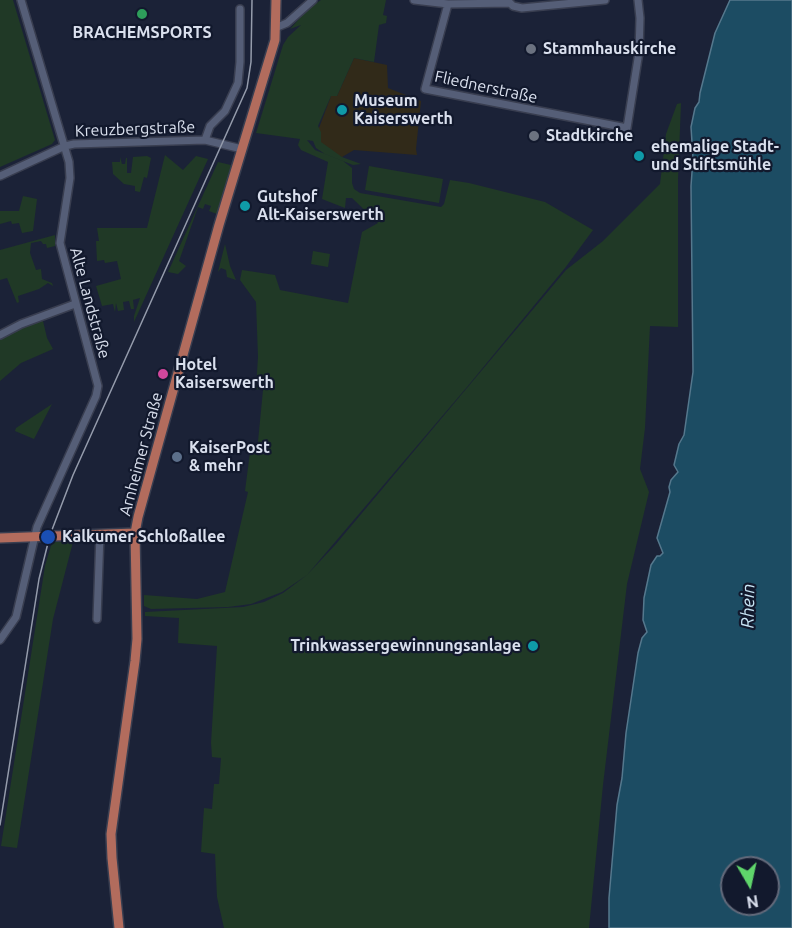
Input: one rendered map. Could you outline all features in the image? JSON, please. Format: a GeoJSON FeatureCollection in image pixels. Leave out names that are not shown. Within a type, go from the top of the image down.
{"type":"FeatureCollection","features":[{"type":"Feature","properties":{"kind":"main road","name":"Arnheimer Straße"},"geometry":{"type":"LineString","coordinates":[[119,928],[111,834],[135,661],[135,533],[242,149],[263,82],[274,40],[276,0]]}},
{"type":"Feature","properties":{"kind":"main road"},"geometry":{"type":"LineString","coordinates":[[0,538],[36,531],[135,533]]}},
{"type":"Feature","properties":{"kind":"street","name":"Alte Landstraße"},"geometry":{"type":"LineString","coordinates":[[0,640],[16,617],[36,531],[97,393],[97,382],[60,243],[70,174],[64,146],[21,0]]}},
{"type":"Feature","properties":{"kind":"street"},"geometry":{"type":"LineString","coordinates":[[275,28],[287,23],[313,0]]}},
{"type":"Feature","properties":{"kind":"street"},"geometry":{"type":"LineString","coordinates":[[414,0],[448,4],[511,2],[513,6],[522,8],[605,0]]}},
{"type":"Feature","properties":{"kind":"street","name":"Fliednerstraße"},"geometry":{"type":"LineString","coordinates":[[448,4],[425,89],[627,128],[635,84],[640,32],[638,0]]}},
{"type":"Feature","properties":{"kind":"street","name":"Kreuzbergstraße"},"geometry":{"type":"LineString","coordinates":[[205,140],[210,126],[225,111],[238,83],[240,9]]}},
{"type":"Feature","properties":{"kind":"street","name":"Kreuzbergstraße"},"geometry":{"type":"LineString","coordinates":[[0,176],[64,146],[92,142],[205,140],[242,149]]}},
{"type":"Feature","properties":{"kind":"street"},"geometry":{"type":"LineString","coordinates":[[0,334],[75,304]]}},
{"type":"Feature","properties":{"kind":"street"},"geometry":{"type":"LineString","coordinates":[[97,619],[100,534]]}},
{"type":"Feature","properties":{"kind":"shaded area"},"geometry":{"type":"Polygon","coordinates":[[[354,58],[387,65],[388,88],[421,101],[417,155],[354,150],[342,157],[329,154],[316,136],[331,96],[337,96],[354,58]]]}},
{"type":"Feature","properties":{"kind":"green space"},"geometry":{"type":"Polygon","coordinates":[[[0,0],[13,0],[55,140],[52,144],[0,167],[0,0]]]}},
{"type":"Feature","properties":{"kind":"green space"},"geometry":{"type":"Polygon","coordinates":[[[321,0],[386,0],[383,15],[387,16],[386,23],[379,25],[374,62],[354,58],[337,96],[331,96],[318,126],[321,132],[321,142],[342,157],[361,164],[353,165],[343,161],[352,168],[354,189],[360,193],[441,207],[444,204],[450,180],[469,183],[545,202],[593,230],[565,268],[467,387],[307,575],[282,592],[251,604],[228,607],[151,609],[144,606],[144,595],[197,599],[225,592],[248,492],[245,491],[250,452],[257,452],[263,390],[256,389],[258,357],[256,302],[240,280],[242,270],[275,275],[280,290],[348,303],[362,232],[378,223],[352,198],[346,198],[345,208],[322,199],[328,162],[301,150],[298,145],[300,139],[256,133],[283,45],[301,25],[290,29],[308,9],[321,0]],[[307,140],[315,150],[325,154],[316,148],[313,141],[307,140]]]}},
{"type":"Feature","properties":{"kind":"green space"},"geometry":{"type":"Polygon","coordinates":[[[681,103],[678,179],[678,327],[650,326],[645,428],[640,469],[649,492],[627,584],[589,928],[224,928],[217,897],[215,854],[201,852],[204,808],[212,809],[214,784],[219,784],[221,758],[212,757],[211,743],[217,646],[178,643],[179,618],[145,616],[145,612],[243,607],[264,602],[283,593],[307,575],[336,544],[566,270],[603,241],[660,184],[666,134],[677,104],[681,103]]]}},
{"type":"Feature","properties":{"kind":"green space"},"geometry":{"type":"Polygon","coordinates":[[[165,155],[183,170],[196,156],[208,159],[134,322],[140,298],[133,300],[134,309],[131,309],[129,301],[123,302],[124,310],[118,311],[116,303],[115,312],[113,304],[102,306],[96,286],[121,279],[117,261],[105,263],[104,260],[97,261],[96,241],[99,241],[97,228],[147,228],[165,155]]]}},
{"type":"Feature","properties":{"kind":"green space"},"geometry":{"type":"Polygon","coordinates":[[[120,157],[122,164],[125,164],[127,158],[127,173],[131,173],[133,157],[151,158],[147,178],[144,177],[140,192],[135,191],[135,186],[124,184],[113,174],[112,162],[120,162],[120,157]]]}},
{"type":"Feature","properties":{"kind":"green space"},"geometry":{"type":"Polygon","coordinates":[[[218,162],[231,165],[220,213],[209,211],[211,206],[205,204],[203,209],[198,207],[179,261],[186,266],[178,274],[168,272],[218,162]]]}},
{"type":"Feature","properties":{"kind":"green space"},"geometry":{"type":"Polygon","coordinates":[[[369,166],[443,179],[439,203],[365,190],[369,166]]]}},
{"type":"Feature","properties":{"kind":"green space"},"geometry":{"type":"Polygon","coordinates":[[[23,196],[37,199],[33,231],[22,233],[19,223],[12,224],[11,221],[0,224],[0,211],[19,211],[23,196]]]}},
{"type":"Feature","properties":{"kind":"green space"},"geometry":{"type":"Polygon","coordinates":[[[55,235],[55,246],[47,248],[46,244],[41,241],[31,243],[30,253],[36,270],[41,269],[42,279],[52,283],[53,286],[48,283],[39,289],[18,296],[19,302],[17,303],[7,278],[0,280],[0,250],[55,235]]]}},
{"type":"Feature","properties":{"kind":"green space"},"geometry":{"type":"Polygon","coordinates":[[[225,244],[236,280],[227,277],[226,270],[221,268],[218,272],[225,244]]]}},
{"type":"Feature","properties":{"kind":"green space"},"geometry":{"type":"Polygon","coordinates":[[[313,251],[330,254],[328,267],[311,264],[313,251]]]}},
{"type":"Feature","properties":{"kind":"green space"},"geometry":{"type":"Polygon","coordinates":[[[40,320],[43,321],[47,338],[53,349],[21,363],[0,381],[0,338],[40,320]]]}},
{"type":"Feature","properties":{"kind":"green space"},"geometry":{"type":"Polygon","coordinates":[[[52,404],[34,439],[15,431],[16,428],[52,404]]]}},
{"type":"Feature","properties":{"kind":"green space"},"geometry":{"type":"Polygon","coordinates":[[[52,542],[73,542],[53,619],[17,848],[1,846],[45,566],[52,542]]]}},
{"type":"Feature","properties":{"kind":"water","name":"Rhein"},"geometry":{"type":"Polygon","coordinates":[[[730,0],[792,0],[792,928],[609,928],[609,898],[617,805],[626,733],[638,653],[642,638],[647,632],[643,620],[644,598],[651,565],[657,556],[663,553],[657,538],[670,492],[671,480],[678,472],[674,465],[679,444],[684,435],[693,372],[691,127],[715,33],[730,0]]]}},
{"type":"Feature","properties":{"kind":"tram line"},"geometry":{"type":"LineString","coordinates":[[0,825],[39,579],[50,535],[73,475],[247,88],[251,62],[252,0]]}},
{"type":"Feature","properties":{"kind":"place","name":"BRACHEMSPORTS"},"geometry":{"type":"Point","coordinates":[142,14]}},
{"type":"Feature","properties":{"kind":"place","name":"Stammhauskirche"},"geometry":{"type":"Point","coordinates":[531,49]}},
{"type":"Feature","properties":{"kind":"place","name":"Museum Kaiserswerth"},"geometry":{"type":"Point","coordinates":[342,110]}},
{"type":"Feature","properties":{"kind":"place","name":"Stadtkirche"},"geometry":{"type":"Point","coordinates":[534,136]}},
{"type":"Feature","properties":{"kind":"place","name":"ehemalige Stadt- und Stiftsmühle"},"geometry":{"type":"Point","coordinates":[639,156]}},
{"type":"Feature","properties":{"kind":"place","name":"Gutshof Alt-Kaiserswerth"},"geometry":{"type":"Point","coordinates":[245,206]}},
{"type":"Feature","properties":{"kind":"place","name":"Hotel Kaiserswerth"},"geometry":{"type":"Point","coordinates":[163,374]}},
{"type":"Feature","properties":{"kind":"place","name":"KaiserPost & mehr"},"geometry":{"type":"Point","coordinates":[177,457]}},
{"type":"Feature","properties":{"kind":"place","name":"Kalkumer Schloßallee"},"geometry":{"type":"Point","coordinates":[48,537]}},
{"type":"Feature","properties":{"kind":"place","name":"Trinkwassergewinnungsanlage"},"geometry":{"type":"Point","coordinates":[533,646]}}]}
